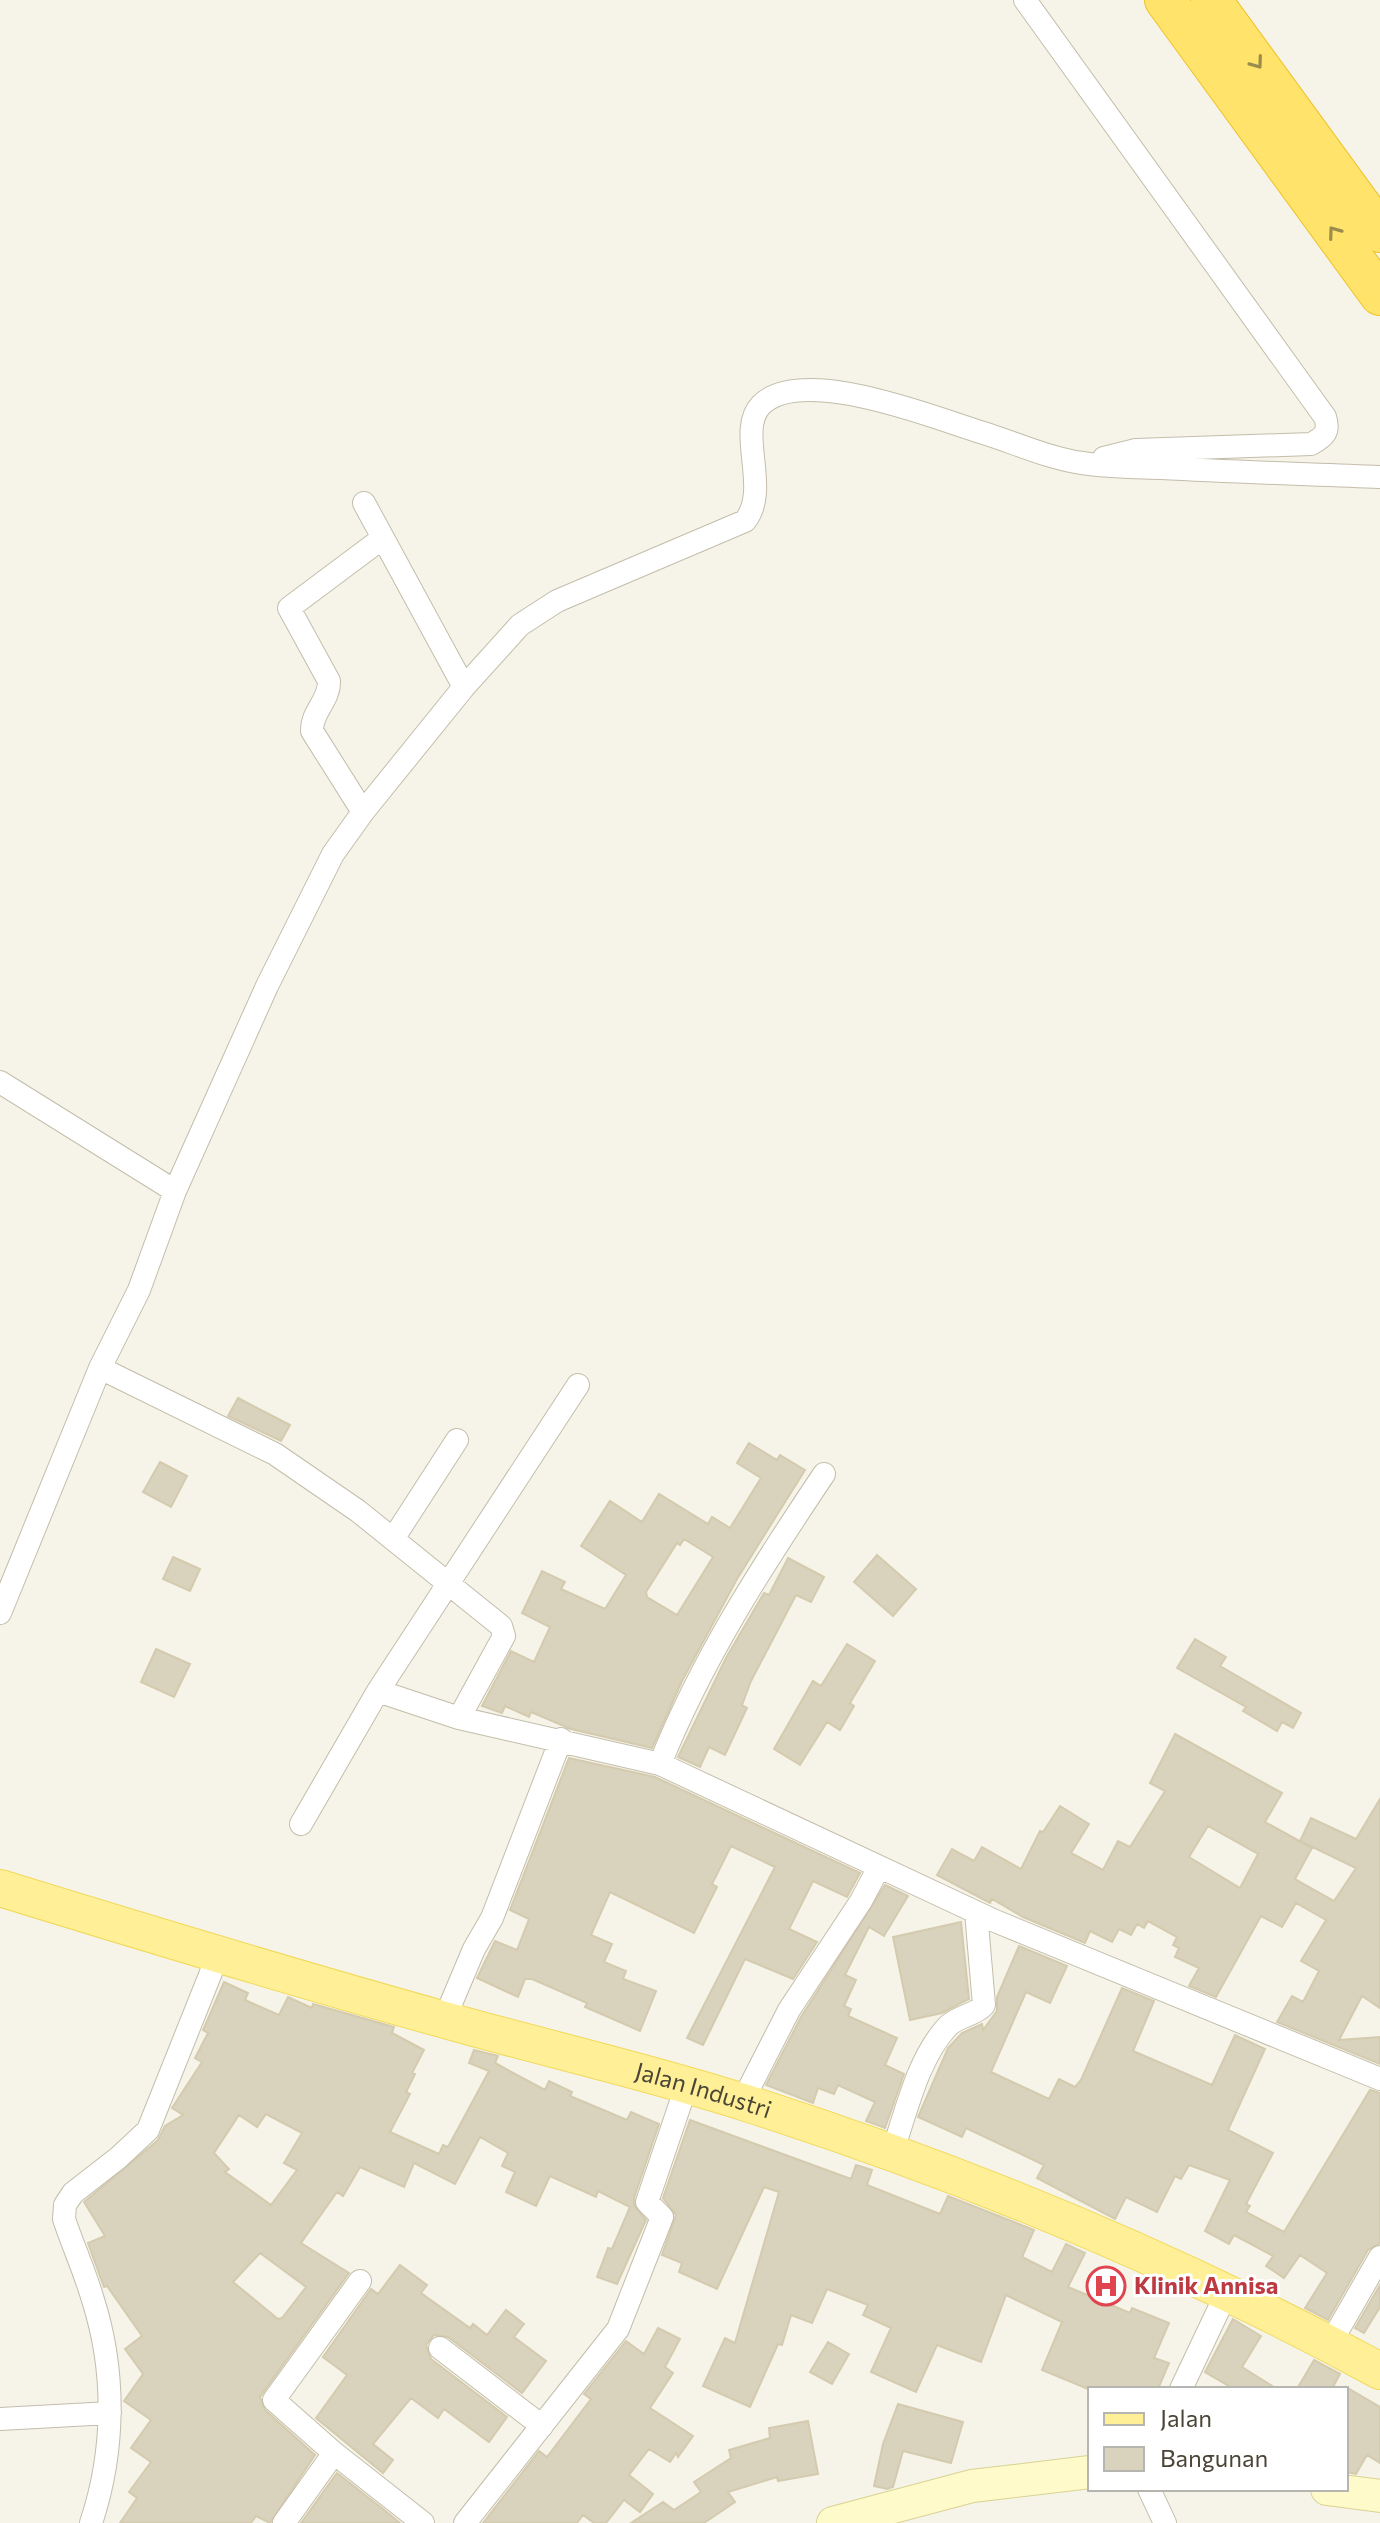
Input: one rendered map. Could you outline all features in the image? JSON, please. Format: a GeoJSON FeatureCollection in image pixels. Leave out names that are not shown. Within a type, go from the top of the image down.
{"type":"FeatureCollection","features":[{"type":"Feature","properties":{"kind":"highway"},"geometry":{"type":"LineString","coordinates":[[1165,0],[1380,295]]}},
{"type":"Feature","properties":{"kind":"highway"},"geometry":{"type":"LineString","coordinates":[[1211,0],[1380,232]]}},
{"type":"Feature","properties":{"kind":"main road","name":"Jalan Industri"},"geometry":{"type":"LineString","coordinates":[[0,1888],[218,1955],[742,2102],[892,2153],[1054,2217],[1227,2292],[1380,2371]]}},
{"type":"Feature","properties":{"kind":"street"},"geometry":{"type":"LineString","coordinates":[[1025,0],[1325,417],[1328,426],[1326,434],[1311,444],[1136,450],[1080,463]]}},
{"type":"Feature","properties":{"kind":"street"},"geometry":{"type":"LineString","coordinates":[[0,1613],[100,1368],[139,1290],[175,1191],[297,924],[333,854],[464,687],[520,625],[557,601],[745,521],[753,511],[756,498],[754,418],[760,406],[782,391],[822,392],[894,404],[1080,463],[1380,477]]}},
{"type":"Feature","properties":{"kind":"street"},"geometry":{"type":"LineString","coordinates":[[364,503],[380,540],[464,687]]}},
{"type":"Feature","properties":{"kind":"street"},"geometry":{"type":"LineString","coordinates":[[363,812],[312,731],[313,719],[328,694],[329,681],[289,608],[380,540]]}},
{"type":"Feature","properties":{"kind":"street"},"geometry":{"type":"LineString","coordinates":[[0,1082],[175,1191]]}},
{"type":"Feature","properties":{"kind":"street"},"geometry":{"type":"LineString","coordinates":[[100,1368],[275,1454],[393,1539],[505,1631],[459,1718]]}},
{"type":"Feature","properties":{"kind":"street"},"geometry":{"type":"LineString","coordinates":[[301,1824],[378,1691],[578,1385]]}},
{"type":"Feature","properties":{"kind":"street"},"geometry":{"type":"LineString","coordinates":[[393,1539],[457,1440]]}},
{"type":"Feature","properties":{"kind":"street"},"geometry":{"type":"LineString","coordinates":[[660,1764],[705,1662],[741,1599],[824,1474]]}},
{"type":"Feature","properties":{"kind":"street"},"geometry":{"type":"LineString","coordinates":[[378,1691],[459,1718],[660,1764],[1090,1962],[1380,2079]]}},
{"type":"Feature","properties":{"kind":"street"},"geometry":{"type":"LineString","coordinates":[[444,2020],[474,1949],[492,1918],[561,1739]]}},
{"type":"Feature","properties":{"kind":"street"},"geometry":{"type":"LineString","coordinates":[[742,2102],[789,2010],[861,1901],[879,1867]]}},
{"type":"Feature","properties":{"kind":"street"},"geometry":{"type":"LineString","coordinates":[[892,2153],[924,2066],[940,2036],[951,2023],[984,2005],[976,1912]]}},
{"type":"Feature","properties":{"kind":"street"},"geometry":{"type":"LineString","coordinates":[[91,2523],[103,2486],[110,2413],[99,2318],[64,2219],[65,2205],[73,2193],[148,2130],[218,1955]]}},
{"type":"Feature","properties":{"kind":"street"},"geometry":{"type":"LineString","coordinates":[[465,2523],[508,2464],[618,2329],[662,2217],[647,2202],[686,2087]]}},
{"type":"Feature","properties":{"kind":"street"},"geometry":{"type":"LineString","coordinates":[[1330,2344],[1380,2257]]}},
{"type":"Feature","properties":{"kind":"street"},"geometry":{"type":"LineString","coordinates":[[360,2281],[275,2399],[276,2405],[423,2523]]}},
{"type":"Feature","properties":{"kind":"street"},"geometry":{"type":"LineString","coordinates":[[1182,2387],[1227,2292]]}},
{"type":"Feature","properties":{"kind":"street"},"geometry":{"type":"LineString","coordinates":[[440,2348],[542,2426]]}},
{"type":"Feature","properties":{"kind":"street"},"geometry":{"type":"LineString","coordinates":[[0,2419],[110,2413]]}},
{"type":"Feature","properties":{"kind":"street"},"geometry":{"type":"LineString","coordinates":[[284,2523],[334,2453]]}},
{"type":"Feature","properties":{"kind":"street"},"geometry":{"type":"LineString","coordinates":[[833,2523],[972,2486],[1088,2472]]}},
{"type":"Feature","properties":{"kind":"street"},"geometry":{"type":"LineString","coordinates":[[1150,2491],[1165,2523]]}},
{"type":"Feature","properties":{"kind":"street"},"geometry":{"type":"LineString","coordinates":[[1342,2491],[1380,2496]]}},
{"type":"Feature","properties":{"kind":"building"},"geometry":{"type":"Polygon","coordinates":[[[238,1398],[290,1425],[281,1441],[228,1416],[238,1398]]]}},
{"type":"Feature","properties":{"kind":"building"},"geometry":{"type":"Polygon","coordinates":[[[749,1443],[777,1460],[780,1455],[805,1470],[737,1579],[682,1681],[652,1748],[571,1729],[531,1712],[529,1717],[505,1706],[502,1713],[482,1706],[511,1651],[534,1662],[550,1627],[522,1613],[542,1571],[565,1582],[561,1589],[605,1609],[626,1575],[581,1546],[610,1501],[642,1522],[659,1494],[708,1524],[712,1517],[730,1528],[761,1478],[737,1463],[749,1443]],[[684,1539],[680,1545],[677,1543],[646,1592],[647,1597],[677,1615],[713,1557],[684,1539]]]}},
{"type":"Feature","properties":{"kind":"building"},"geometry":{"type":"Polygon","coordinates":[[[160,1462],[187,1476],[171,1507],[143,1492],[160,1462]]]}},
{"type":"Feature","properties":{"kind":"building"},"geometry":{"type":"Polygon","coordinates":[[[877,1555],[916,1589],[893,1616],[854,1582],[877,1555]]]}},
{"type":"Feature","properties":{"kind":"building"},"geometry":{"type":"Polygon","coordinates":[[[173,1557],[200,1569],[190,1591],[163,1579],[173,1557]]]}},
{"type":"Feature","properties":{"kind":"building"},"geometry":{"type":"Polygon","coordinates":[[[788,1558],[824,1577],[811,1602],[796,1595],[751,1681],[742,1705],[747,1708],[725,1755],[709,1747],[700,1767],[678,1757],[726,1658],[764,1593],[769,1595],[788,1558]]]}},
{"type":"Feature","properties":{"kind":"building"},"geometry":{"type":"Polygon","coordinates":[[[1195,1639],[1226,1657],[1220,1666],[1301,1713],[1293,1728],[1282,1722],[1277,1731],[1243,1711],[1246,1707],[1177,1668],[1195,1639]]]}},
{"type":"Feature","properties":{"kind":"building"},"geometry":{"type":"Polygon","coordinates":[[[847,1644],[875,1661],[850,1703],[854,1706],[840,1730],[827,1722],[800,1765],[774,1749],[813,1681],[821,1686],[847,1644]]]}},
{"type":"Feature","properties":{"kind":"building"},"geometry":{"type":"Polygon","coordinates":[[[156,1649],[190,1664],[174,1697],[141,1682],[156,1649]]]}},
{"type":"Feature","properties":{"kind":"building"},"geometry":{"type":"Polygon","coordinates":[[[1175,1734],[1282,1793],[1265,1822],[1312,1848],[1295,1879],[1334,1901],[1356,1868],[1300,1841],[1311,1818],[1356,1839],[1380,1799],[1380,2008],[1362,1996],[1339,2040],[1380,2037],[1380,2064],[1277,2022],[1292,1996],[1303,2002],[1319,1971],[1301,1961],[1326,1920],[1296,1903],[1282,1927],[1261,1916],[1216,1997],[1189,1986],[1199,1968],[1175,1957],[1179,1948],[1173,1945],[1177,1937],[1148,1921],[1144,1928],[1137,1924],[1131,1935],[1119,1929],[1112,1942],[1090,1931],[1085,1943],[1023,1917],[992,1899],[990,1903],[937,1875],[952,1849],[974,1861],[982,1847],[1021,1869],[1040,1831],[1043,1832],[1060,1806],[1089,1824],[1071,1853],[1103,1870],[1118,1841],[1130,1847],[1165,1791],[1150,1783],[1175,1734]],[[1208,1826],[1189,1857],[1240,1888],[1258,1854],[1208,1826]]]}},
{"type":"Feature","properties":{"kind":"building"},"geometry":{"type":"Polygon","coordinates":[[[569,1758],[655,1777],[860,1873],[847,1897],[813,1881],[789,1929],[817,1942],[793,1979],[745,1959],[703,2045],[687,2038],[775,1867],[731,1846],[712,1884],[717,1887],[694,1933],[610,1892],[591,1935],[612,1944],[604,1962],[626,1971],[623,1979],[656,1991],[640,2031],[532,1979],[525,1979],[518,1997],[477,1978],[495,1941],[517,1950],[529,1919],[510,1910],[569,1758]]]}},
{"type":"Feature","properties":{"kind":"building"},"geometry":{"type":"Polygon","coordinates":[[[885,1885],[908,1896],[884,1936],[869,1927],[845,1975],[856,1980],[844,2006],[851,2009],[848,2016],[897,2038],[885,2065],[904,2074],[885,2128],[866,2121],[875,2102],[838,2085],[834,2094],[818,2088],[813,2103],[766,2085],[801,2017],[885,1885]]]}},
{"type":"Feature","properties":{"kind":"building"},"geometry":{"type":"Polygon","coordinates":[[[961,1922],[969,1999],[942,2013],[910,2020],[893,1937],[961,1922]]]}},
{"type":"Feature","properties":{"kind":"building"},"geometry":{"type":"Polygon","coordinates":[[[1019,1946],[1067,1966],[1050,2003],[1026,1992],[991,2072],[1049,2099],[1059,2079],[1075,2087],[1081,2080],[1122,1988],[1154,2001],[1133,2051],[1212,2085],[1235,2035],[1265,2049],[1228,2130],[1273,2153],[1246,2204],[1250,2206],[1246,2212],[1284,2232],[1370,2090],[1380,2093],[1380,2243],[1368,2250],[1328,2320],[1305,2308],[1327,2273],[1300,2255],[1284,2278],[1266,2266],[1273,2256],[1234,2235],[1229,2244],[1205,2231],[1230,2180],[1189,2165],[1181,2179],[1175,2176],[1157,2212],[1126,2197],[1115,2219],[1037,2178],[1044,2165],[966,2128],[962,2137],[918,2117],[948,2048],[962,2033],[982,2024],[983,2030],[997,2011],[997,1997],[1019,1946]]]}},
{"type":"Feature","properties":{"kind":"building"},"geometry":{"type":"Polygon","coordinates":[[[224,1982],[248,1993],[245,2000],[279,2015],[288,1997],[312,2008],[313,2004],[394,2027],[392,2033],[424,2050],[412,2073],[415,2074],[406,2092],[410,2094],[390,2132],[439,2154],[443,2145],[448,2147],[489,2071],[469,2063],[474,2050],[498,2056],[495,2063],[545,2090],[549,2081],[572,2092],[570,2096],[627,2120],[631,2112],[659,2124],[634,2198],[634,2206],[646,2220],[617,2284],[597,2277],[608,2248],[612,2249],[630,2207],[598,2191],[596,2197],[550,2176],[536,2206],[506,2192],[515,2172],[502,2166],[508,2153],[480,2137],[455,2184],[414,2163],[404,2187],[360,2167],[343,2196],[337,2192],[301,2243],[349,2273],[260,2397],[265,2410],[315,2455],[270,2523],[256,2516],[251,2523],[120,2523],[137,2498],[129,2492],[151,2462],[131,2448],[151,2420],[124,2401],[143,2374],[125,2349],[142,2336],[107,2286],[104,2287],[88,2243],[105,2236],[84,2202],[158,2140],[165,2126],[183,2115],[172,2108],[202,2062],[195,2058],[208,2033],[203,2030],[224,1982]],[[266,2114],[257,2127],[239,2115],[214,2153],[229,2169],[225,2172],[271,2205],[297,2170],[284,2163],[302,2133],[266,2114]],[[260,2253],[233,2282],[278,2319],[282,2318],[306,2287],[260,2253]]]}},
{"type":"Feature","properties":{"kind":"building"},"geometry":{"type":"Polygon","coordinates":[[[690,2120],[851,2179],[856,2165],[872,2170],[867,2185],[940,2214],[948,2196],[1034,2230],[1022,2257],[1052,2272],[1066,2244],[1085,2253],[1068,2287],[1130,2313],[1132,2308],[1169,2323],[1154,2358],[1169,2363],[1159,2387],[1088,2389],[1042,2370],[1062,2322],[1006,2295],[981,2362],[937,2345],[916,2392],[871,2372],[891,2328],[863,2315],[868,2305],[827,2289],[812,2323],[791,2315],[782,2345],[778,2344],[750,2407],[703,2386],[725,2338],[735,2343],[779,2192],[764,2187],[717,2289],[679,2272],[682,2263],[662,2255],[676,2215],[663,2198],[690,2120]]]}},
{"type":"Feature","properties":{"kind":"building"},"geometry":{"type":"Polygon","coordinates":[[[400,2265],[427,2285],[421,2293],[470,2328],[473,2324],[487,2335],[506,2310],[524,2324],[514,2337],[546,2361],[522,2393],[448,2337],[434,2335],[426,2345],[431,2359],[507,2417],[489,2442],[444,2409],[438,2418],[411,2398],[373,2444],[393,2460],[383,2473],[316,2418],[347,2375],[323,2357],[371,2289],[378,2294],[400,2265]]]}},
{"type":"Feature","properties":{"kind":"building"},"geometry":{"type":"Polygon","coordinates":[[[1380,2285],[1380,2307],[1364,2333],[1355,2328],[1380,2285]]]}},
{"type":"Feature","properties":{"kind":"building"},"geometry":{"type":"Polygon","coordinates":[[[1233,2319],[1261,2336],[1242,2367],[1274,2387],[1231,2387],[1205,2372],[1233,2319]]]}},
{"type":"Feature","properties":{"kind":"building"},"geometry":{"type":"Polygon","coordinates":[[[658,2328],[680,2339],[665,2367],[673,2373],[650,2408],[693,2436],[678,2457],[676,2453],[670,2462],[649,2449],[629,2475],[653,2494],[640,2512],[624,2500],[606,2523],[594,2523],[583,2515],[577,2523],[483,2523],[539,2451],[547,2457],[591,2399],[584,2394],[626,2341],[644,2354],[658,2328]]]}},
{"type":"Feature","properties":{"kind":"building"},"geometry":{"type":"Polygon","coordinates":[[[828,2342],[849,2354],[832,2384],[810,2372],[828,2342]]]}},
{"type":"Feature","properties":{"kind":"building"},"geometry":{"type":"Polygon","coordinates":[[[1314,2360],[1340,2374],[1333,2387],[1298,2387],[1314,2360]]]}},
{"type":"Feature","properties":{"kind":"building"},"geometry":{"type":"Polygon","coordinates":[[[1348,2388],[1380,2407],[1380,2463],[1367,2455],[1356,2474],[1348,2472],[1348,2388]]]}},
{"type":"Feature","properties":{"kind":"building"},"geometry":{"type":"Polygon","coordinates":[[[898,2404],[963,2422],[951,2463],[903,2451],[893,2487],[887,2489],[874,2486],[883,2444],[898,2404]]]}},
{"type":"Feature","properties":{"kind":"building"},"geometry":{"type":"Polygon","coordinates":[[[808,2421],[818,2474],[778,2481],[777,2477],[728,2492],[735,2502],[704,2523],[631,2523],[663,2502],[674,2510],[701,2492],[694,2482],[731,2458],[729,2450],[770,2438],[769,2428],[808,2421]]]}},
{"type":"Feature","properties":{"kind":"building"},"geometry":{"type":"Polygon","coordinates":[[[337,2473],[383,2509],[400,2523],[301,2523],[337,2473]]]}},
{"type":"Feature","properties":{"kind":"place","name":"Klinik Annisa"},"geometry":{"type":"Point","coordinates":[1106,2286]}}]}
